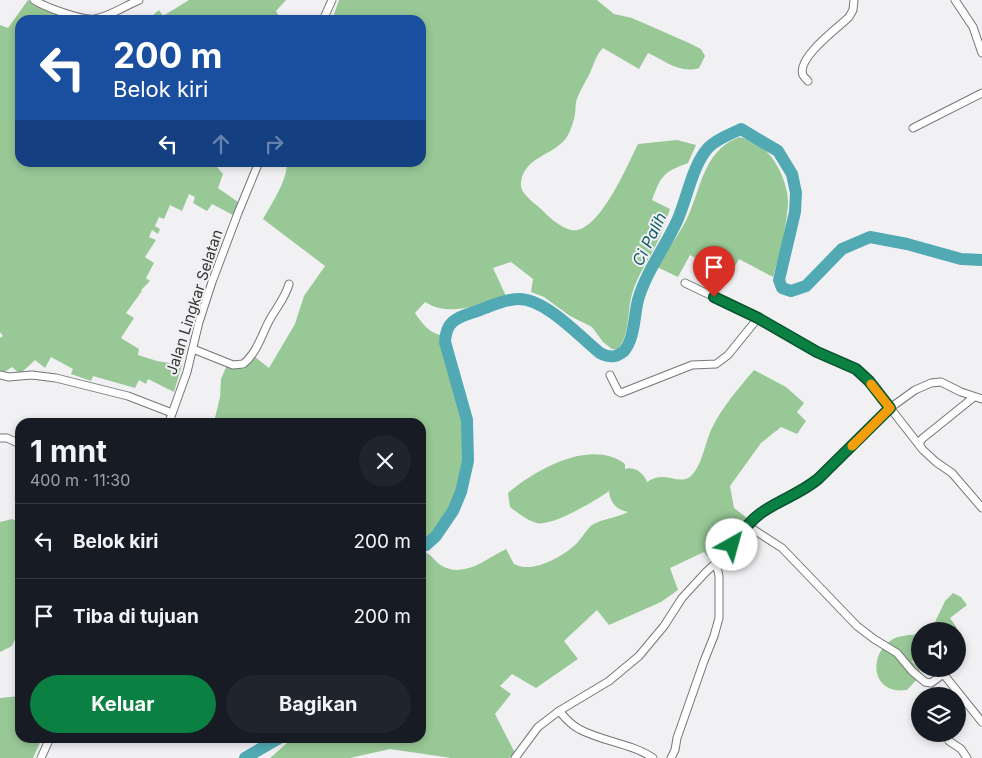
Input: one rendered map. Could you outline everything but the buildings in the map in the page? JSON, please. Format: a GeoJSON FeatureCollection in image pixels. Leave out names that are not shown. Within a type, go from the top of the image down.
{"type":"FeatureCollection","features":[{"type":"Feature","properties":{"kind":"street"},"geometry":{"type":"LineString","coordinates":[[34,0],[59,11],[76,15]]}},
{"type":"Feature","properties":{"kind":"street"},"geometry":{"type":"LineString","coordinates":[[105,15],[139,0]]}},
{"type":"Feature","properties":{"kind":"street"},"geometry":{"type":"LineString","coordinates":[[325,15],[332,0]]}},
{"type":"Feature","properties":{"kind":"street"},"geometry":{"type":"LineString","coordinates":[[808,81],[803,75],[802,70],[807,58],[814,49],[849,17],[854,0]]}},
{"type":"Feature","properties":{"kind":"street"},"geometry":{"type":"LineString","coordinates":[[955,0],[973,27],[982,54]]}},
{"type":"Feature","properties":{"kind":"street"},"geometry":{"type":"LineString","coordinates":[[913,128],[982,93]]}},
{"type":"Feature","properties":{"kind":"street","name":"Jalan Lingkar Selatan"},"geometry":{"type":"LineString","coordinates":[[170,418],[212,282],[238,212],[258,167]]}},
{"type":"Feature","properties":{"kind":"street"},"geometry":{"type":"LineString","coordinates":[[686,283],[758,318],[805,345],[856,369],[869,381],[920,446],[957,479],[982,508]]}},
{"type":"Feature","properties":{"kind":"street"},"geometry":{"type":"LineString","coordinates":[[192,349],[234,365],[243,364],[252,355],[269,321],[283,301],[289,284]]}},
{"type":"Feature","properties":{"kind":"street"},"geometry":{"type":"LineString","coordinates":[[610,375],[618,391],[621,393],[692,365],[716,364],[728,355],[758,318]]}},
{"type":"Feature","properties":{"kind":"street"},"geometry":{"type":"LineString","coordinates":[[0,375],[9,377],[32,375],[56,378],[128,396],[172,413]]}},
{"type":"Feature","properties":{"kind":"street"},"geometry":{"type":"LineString","coordinates":[[516,758],[538,727],[559,711],[609,681],[639,656],[664,626],[682,598],[762,512],[805,490],[890,408],[931,382],[941,382],[978,398]]}},
{"type":"Feature","properties":{"kind":"street"},"geometry":{"type":"LineString","coordinates":[[920,446],[920,441],[923,438],[978,398]]}},
{"type":"Feature","properties":{"kind":"street"},"geometry":{"type":"LineString","coordinates":[[0,438],[7,438],[15,442]]}},
{"type":"Feature","properties":{"kind":"street"},"geometry":{"type":"LineString","coordinates":[[748,526],[782,548],[857,626],[897,653],[912,671],[925,682],[931,683],[942,675],[947,677],[981,719]]}},
{"type":"Feature","properties":{"kind":"street"},"geometry":{"type":"LineString","coordinates":[[670,758],[675,750],[677,738],[719,618],[719,576],[716,563]]}},
{"type":"Feature","properties":{"kind":"street"},"geometry":{"type":"LineString","coordinates":[[559,711],[578,729],[599,738],[641,750],[653,758]]}},
{"type":"Feature","properties":{"kind":"street"},"geometry":{"type":"LineString","coordinates":[[950,742],[961,749],[967,758]]}},
{"type":"Feature","properties":{"kind":"street"},"geometry":{"type":"LineString","coordinates":[[41,758],[48,743]]}},
{"type":"Feature","properties":{"kind":"green space"},"geometry":{"type":"Polygon","coordinates":[[[28,0],[59,15],[17,15],[28,0]]]}},
{"type":"Feature","properties":{"kind":"green space"},"geometry":{"type":"Polygon","coordinates":[[[189,0],[286,0],[276,11],[278,15],[165,15],[189,0]]]}},
{"type":"Feature","properties":{"kind":"green space"},"geometry":{"type":"Polygon","coordinates":[[[339,0],[597,0],[614,14],[632,18],[689,43],[701,49],[705,56],[699,68],[685,69],[673,66],[648,53],[639,69],[603,48],[596,57],[578,96],[574,119],[568,135],[563,142],[528,166],[521,182],[522,190],[527,197],[554,221],[571,230],[581,229],[591,222],[611,197],[638,144],[677,140],[696,145],[688,163],[668,172],[661,180],[655,192],[652,200],[670,209],[664,227],[635,285],[626,332],[617,350],[612,349],[603,342],[592,327],[570,316],[544,297],[531,292],[533,279],[511,262],[493,268],[506,296],[475,306],[455,309],[435,307],[425,302],[415,313],[423,324],[440,335],[443,354],[464,428],[463,465],[456,494],[451,507],[443,519],[426,536],[426,418],[215,418],[220,397],[221,379],[227,365],[243,369],[255,357],[269,368],[295,324],[304,296],[325,266],[263,219],[282,184],[286,167],[426,167],[426,15],[334,15],[339,0]]]}},
{"type":"Feature","properties":{"kind":"green space"},"geometry":{"type":"Polygon","coordinates":[[[159,10],[162,15],[153,15],[159,10]]]}},
{"type":"Feature","properties":{"kind":"green space"},"geometry":{"type":"Polygon","coordinates":[[[15,18],[15,167],[217,167],[223,174],[218,188],[238,202],[233,215],[212,204],[207,211],[193,203],[195,197],[189,194],[182,211],[170,205],[164,219],[159,217],[155,226],[160,229],[158,234],[152,230],[149,237],[156,240],[145,257],[154,263],[146,278],[150,281],[141,290],[126,313],[134,318],[121,338],[139,349],[138,355],[157,361],[182,365],[174,392],[148,379],[146,384],[139,380],[135,388],[93,376],[91,381],[71,374],[73,369],[51,357],[45,368],[35,360],[20,374],[12,367],[3,373],[0,372],[0,338],[3,336],[0,332],[0,25],[8,28],[15,18]]]}},
{"type":"Feature","properties":{"kind":"green space"},"geometry":{"type":"Polygon","coordinates":[[[740,137],[758,145],[771,157],[787,191],[786,223],[773,277],[739,259],[729,276],[690,255],[678,277],[657,267],[686,221],[706,169],[712,159],[719,150],[740,137]]]}},
{"type":"Feature","properties":{"kind":"green space"},"geometry":{"type":"Polygon","coordinates":[[[754,370],[786,387],[804,403],[797,412],[806,421],[797,434],[781,427],[761,443],[730,486],[734,508],[747,518],[710,560],[704,552],[670,568],[678,590],[661,602],[609,625],[597,610],[564,641],[578,659],[536,688],[512,674],[500,686],[511,694],[495,714],[515,753],[509,758],[451,758],[390,749],[350,758],[270,758],[287,743],[426,743],[426,553],[444,567],[452,570],[476,566],[506,549],[514,564],[522,567],[532,567],[553,560],[572,548],[592,525],[628,512],[621,510],[615,505],[609,491],[563,517],[544,523],[537,523],[510,507],[508,493],[519,484],[548,467],[564,460],[596,454],[611,457],[625,464],[625,469],[632,468],[638,471],[647,482],[659,477],[688,478],[696,469],[711,430],[731,398],[754,370]]]}},
{"type":"Feature","properties":{"kind":"green space"},"geometry":{"type":"Polygon","coordinates":[[[12,519],[15,520],[15,639],[12,646],[0,652],[0,522],[12,519]]]}},
{"type":"Feature","properties":{"kind":"green space"},"geometry":{"type":"Polygon","coordinates":[[[953,593],[961,597],[967,605],[950,618],[953,622],[935,622],[945,601],[953,593]]]}},
{"type":"Feature","properties":{"kind":"green space"},"geometry":{"type":"Polygon","coordinates":[[[911,635],[911,677],[919,677],[907,690],[896,690],[887,687],[881,682],[876,668],[877,660],[884,646],[893,639],[911,635]]]}},
{"type":"Feature","properties":{"kind":"green space"},"geometry":{"type":"Polygon","coordinates":[[[15,696],[15,743],[40,743],[33,758],[0,758],[0,698],[15,696]]]}},
{"type":"Feature","properties":{"kind":"waterway","name":"Ci Palih"},"geometry":{"type":"LineString","coordinates":[[426,545],[436,536],[453,511],[461,492],[468,461],[467,420],[445,342],[450,325],[462,316],[501,302],[513,299],[528,300],[551,311],[600,353],[612,356],[624,351],[628,346],[634,326],[641,290],[677,221],[702,155],[715,142],[724,137],[741,129],[778,151],[792,174],[796,193],[795,212],[779,280],[782,288],[791,291],[806,286],[842,249],[870,237],[907,244],[961,259],[982,260]]}},
{"type":"Feature","properties":{"kind":"waterway","name":"Ci Palih"},"geometry":{"type":"LineString","coordinates":[[245,758],[270,743]]}},
{"type":"Feature","properties":{"kind":"slow traffic"},"geometry":{"type":"LineString","coordinates":[[852,446],[890,408],[871,384]]}},
{"type":"Feature","properties":{"kind":"route"},"geometry":{"type":"LineString","coordinates":[[714,297],[758,318],[817,352],[856,369],[869,381],[890,408],[818,479],[805,490],[762,512],[732,545]]}}]}
